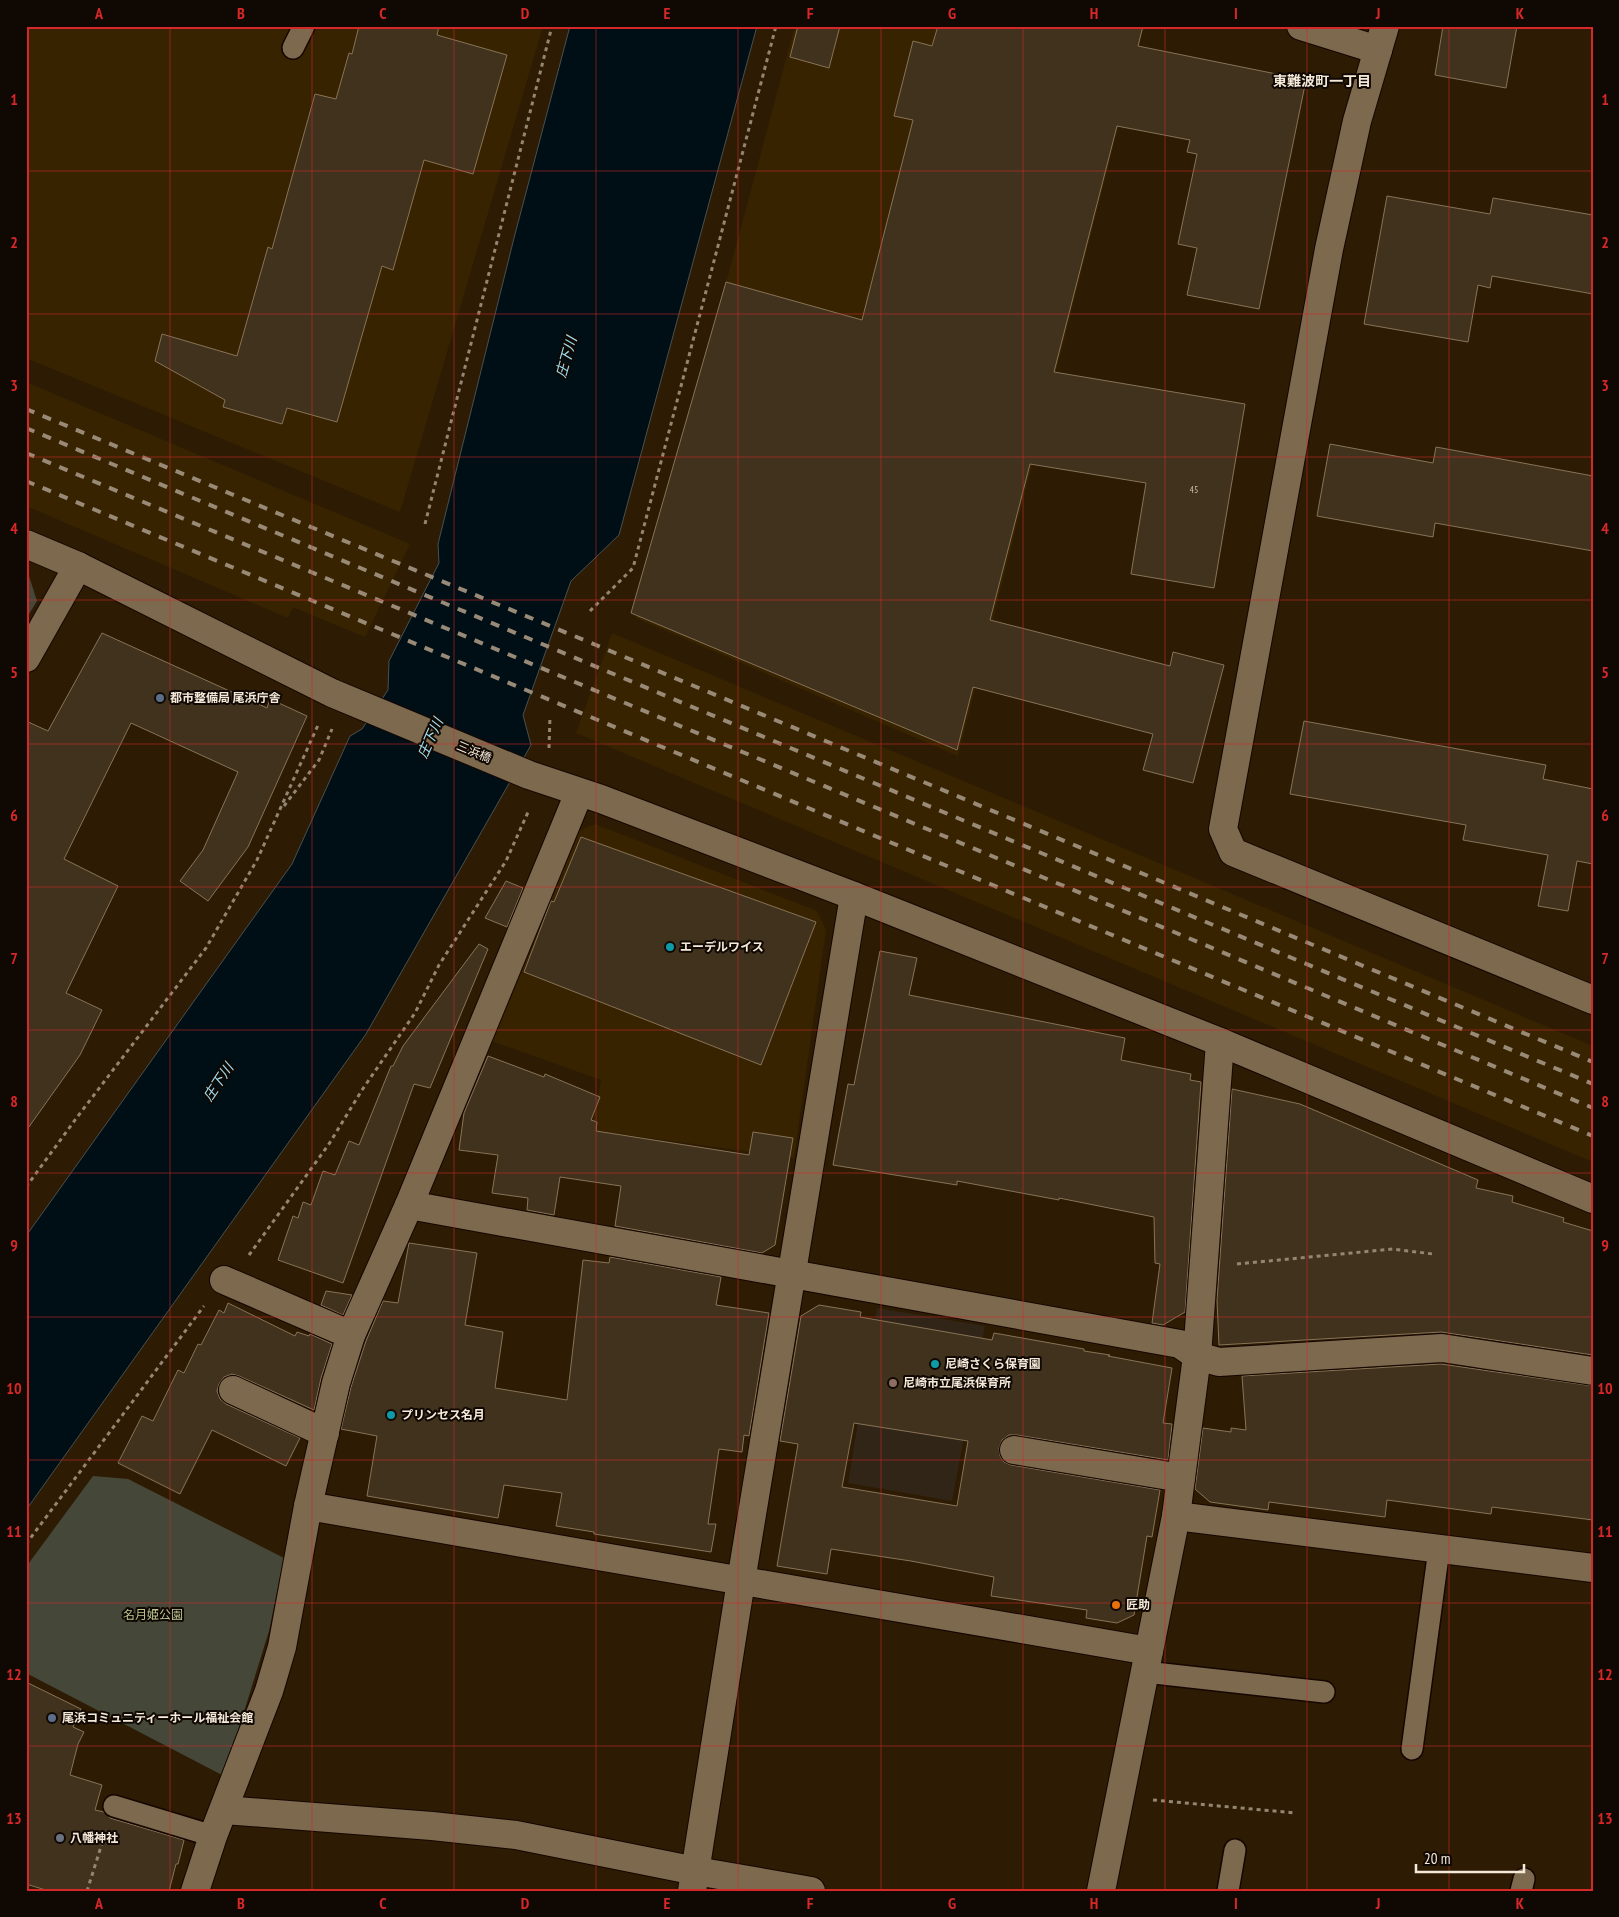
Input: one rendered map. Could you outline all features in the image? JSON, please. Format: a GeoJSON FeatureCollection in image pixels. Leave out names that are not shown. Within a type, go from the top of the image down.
{"type":"FeatureCollection","features":[{"type":"Feature","properties":{"kind":"street"},"geometry":{"type":"LineString","coordinates":[[1301,26],[1381,38],[1357,121],[1329,249],[1223,829],[1233,852],[1593,1000]]}},
{"type":"Feature","properties":{"kind":"street","name":"三浜橋"},"geometry":{"type":"LineString","coordinates":[[26,544],[78,566],[332,693],[528,775],[601,799],[854,896],[1220,1042],[1593,1199]]}},
{"type":"Feature","properties":{"kind":"street"},"geometry":{"type":"LineString","coordinates":[[26,658],[78,566]]}},
{"type":"Feature","properties":{"kind":"street"},"geometry":{"type":"LineString","coordinates":[[195,1891],[213,1836],[269,1691],[282,1647],[308,1506],[336,1383],[351,1335],[409,1205],[580,793]]}},
{"type":"Feature","properties":{"kind":"street"},"geometry":{"type":"LineString","coordinates":[[694,1881],[791,1273],[854,896]]}},
{"type":"Feature","properties":{"kind":"street"},"geometry":{"type":"LineString","coordinates":[[1101,1891],[1176,1516],[1197,1356],[1220,1042]]}},
{"type":"Feature","properties":{"kind":"street"},"geometry":{"type":"LineString","coordinates":[[409,1205],[1180,1344],[1197,1356],[1219,1362],[1442,1348],[1593,1371]]}},
{"type":"Feature","properties":{"kind":"street"},"geometry":{"type":"LineString","coordinates":[[224,1280],[351,1335]]}},
{"type":"Feature","properties":{"kind":"street"},"geometry":{"type":"LineString","coordinates":[[233,1390],[325,1433]]}},
{"type":"Feature","properties":{"kind":"street"},"geometry":{"type":"LineString","coordinates":[[1014,1450],[1180,1478]]}},
{"type":"Feature","properties":{"kind":"street"},"geometry":{"type":"LineString","coordinates":[[308,1506],[741,1581],[1147,1662]]}},
{"type":"Feature","properties":{"kind":"street"},"geometry":{"type":"LineString","coordinates":[[1176,1516],[1593,1568]]}},
{"type":"Feature","properties":{"kind":"street"},"geometry":{"type":"LineString","coordinates":[[224,1810],[432,1826],[516,1835],[694,1881],[811,1891]]}},
{"type":"Feature","properties":{"kind":"lane"},"geometry":{"type":"LineString","coordinates":[[293,48],[304,26]]}},
{"type":"Feature","properties":{"kind":"lane"},"geometry":{"type":"LineString","coordinates":[[1412,1749],[1439,1549]]}},
{"type":"Feature","properties":{"kind":"lane"},"geometry":{"type":"LineString","coordinates":[[1147,1662],[1324,1692]]}},
{"type":"Feature","properties":{"kind":"lane"},"geometry":{"type":"LineString","coordinates":[[114,1806],[213,1836]]}},
{"type":"Feature","properties":{"kind":"lane"},"geometry":{"type":"LineString","coordinates":[[1228,1891],[1235,1850]]}},
{"type":"Feature","properties":{"kind":"path"},"geometry":{"type":"LineString","coordinates":[[425,524],[552,26]]}},
{"type":"Feature","properties":{"kind":"path"},"geometry":{"type":"LineString","coordinates":[[590,611],[633,568],[776,26]]}},
{"type":"Feature","properties":{"kind":"path"},"geometry":{"type":"LineString","coordinates":[[26,1187],[206,948],[257,860],[332,693]]}},
{"type":"Feature","properties":{"kind":"path"},"geometry":{"type":"LineString","coordinates":[[549,754],[550,716]]}},
{"type":"Feature","properties":{"kind":"path"},"geometry":{"type":"LineString","coordinates":[[280,812],[319,760]]}},
{"type":"Feature","properties":{"kind":"path"},"geometry":{"type":"LineString","coordinates":[[26,1544],[224,1280],[248,1256],[323,1152],[415,1013],[439,965],[506,861],[530,809]]}},
{"type":"Feature","properties":{"kind":"path"},"geometry":{"type":"LineString","coordinates":[[1204,1267],[1393,1249],[1432,1254]]}},
{"type":"Feature","properties":{"kind":"path"},"geometry":{"type":"LineString","coordinates":[[1120,1797],[1296,1813]]}},
{"type":"Feature","properties":{"kind":"path"},"geometry":{"type":"LineString","coordinates":[[87,1891],[114,1806]]}},
{"type":"Feature","properties":{"kind":"shaded area"},"geometry":{"type":"Polygon","coordinates":[[[26,26],[543,26],[400,512],[26,358],[26,26]]]}},
{"type":"Feature","properties":{"kind":"shaded area"},"geometry":{"type":"Polygon","coordinates":[[[795,26],[1144,26],[958,756],[636,618],[795,26]]]}},
{"type":"Feature","properties":{"kind":"shaded area"},"geometry":{"type":"Polygon","coordinates":[[[26,382],[410,544],[365,637],[293,607],[288,618],[26,506],[26,382]]]}},
{"type":"Feature","properties":{"kind":"shaded area"},"geometry":{"type":"Polygon","coordinates":[[[612,633],[1593,1046],[1593,1162],[576,733],[612,633]]]}},
{"type":"Feature","properties":{"kind":"shaded area"},"geometry":{"type":"Polygon","coordinates":[[[595,824],[817,911],[826,930],[794,1158],[591,1130],[601,1080],[489,1040],[573,834],[595,824]]]}},
{"type":"Feature","properties":{"kind":"shaded area"},"geometry":{"type":"Polygon","coordinates":[[[877,1308],[985,1326],[952,1501],[848,1483],[877,1308]]]}},
{"type":"Feature","properties":{"kind":"green space"},"geometry":{"type":"Polygon","coordinates":[[[26,574],[29,576],[37,601],[26,619],[26,574]]]}},
{"type":"Feature","properties":{"kind":"green space","name":"名月姫公園"},"geometry":{"type":"Polygon","coordinates":[[[93,1476],[128,1479],[284,1558],[269,1631],[224,1776],[26,1673],[26,1567],[93,1476]]]}},
{"type":"Feature","properties":{"kind":"water","name":"庄下川"},"geometry":{"type":"Polygon","coordinates":[[[570,26],[757,26],[619,535],[571,581],[523,715],[531,745],[366,1034],[26,1510],[26,1236],[292,864],[350,736],[362,729],[388,690],[389,661],[439,563],[438,544],[514,238],[570,26]]]}},
{"type":"Feature","properties":{"kind":"building"},"geometry":{"type":"Polygon","coordinates":[[[359,26],[439,26],[437,35],[507,55],[473,174],[424,160],[393,270],[382,266],[337,422],[287,408],[282,424],[223,407],[225,400],[155,361],[162,334],[237,356],[268,247],[272,249],[315,94],[336,99],[349,53],[352,54],[359,26]]]}},
{"type":"Feature","properties":{"kind":"building"},"geometry":{"type":"Polygon","coordinates":[[[798,26],[840,26],[829,68],[790,57],[798,26]]]}},
{"type":"Feature","properties":{"kind":"building"},"geometry":{"type":"Polygon","coordinates":[[[938,26],[1143,26],[1138,46],[1306,80],[1259,309],[1187,295],[1197,248],[1178,244],[1197,154],[1187,152],[1190,140],[1117,126],[1054,372],[1245,404],[1214,588],[1131,574],[1146,483],[1030,464],[990,620],[1170,666],[1173,652],[1224,665],[1193,783],[1143,770],[1153,734],[973,687],[957,750],[631,613],[726,282],[862,320],[913,120],[894,116],[913,41],[932,46],[938,26]]]}},
{"type":"Feature","properties":{"kind":"building"},"geometry":{"type":"Polygon","coordinates":[[[1443,26],[1517,26],[1506,88],[1435,75],[1443,26]]]}},
{"type":"Feature","properties":{"kind":"building"},"geometry":{"type":"Polygon","coordinates":[[[1387,196],[1490,214],[1493,198],[1593,215],[1593,294],[1492,276],[1490,288],[1478,285],[1468,342],[1364,324],[1387,196]]]}},
{"type":"Feature","properties":{"kind":"building"},"geometry":{"type":"Polygon","coordinates":[[[1330,444],[1433,463],[1436,447],[1593,476],[1593,551],[1435,523],[1433,537],[1317,516],[1330,444]]]}},
{"type":"Feature","properties":{"kind":"building"},"geometry":{"type":"Polygon","coordinates":[[[102,633],[267,708],[270,699],[307,716],[248,847],[208,901],[180,881],[203,850],[238,772],[131,723],[64,859],[118,886],[66,993],[102,1010],[80,1055],[26,1131],[26,721],[48,731],[102,633]]]}},
{"type":"Feature","properties":{"kind":"building"},"geometry":{"type":"Polygon","coordinates":[[[1304,721],[1546,765],[1543,779],[1593,789],[1593,864],[1577,861],[1568,911],[1538,906],[1548,855],[1463,840],[1466,825],[1290,794],[1304,721]]]}},
{"type":"Feature","properties":{"kind":"building","name":"エーデルワイス"},"geometry":{"type":"Polygon","coordinates":[[[581,837],[816,922],[761,1065],[524,972],[551,901],[554,902],[581,837]]]}},
{"type":"Feature","properties":{"kind":"building"},"geometry":{"type":"Polygon","coordinates":[[[506,881],[523,888],[507,927],[485,918],[506,881]]]}},
{"type":"Feature","properties":{"kind":"building"},"geometry":{"type":"Polygon","coordinates":[[[479,944],[488,949],[430,1088],[414,1084],[343,1283],[278,1260],[293,1216],[298,1218],[303,1202],[311,1205],[323,1171],[335,1175],[349,1141],[359,1145],[391,1066],[393,1066],[403,1046],[479,944]]]}},
{"type":"Feature","properties":{"kind":"building"},"geometry":{"type":"Polygon","coordinates":[[[880,951],[917,958],[909,995],[1125,1038],[1121,1060],[1191,1074],[1190,1080],[1201,1082],[1185,1312],[1163,1325],[1152,1323],[1160,1264],[1155,1263],[1154,1217],[1059,1198],[1059,1200],[957,1181],[957,1185],[833,1165],[848,1084],[854,1085],[880,951]]]}},
{"type":"Feature","properties":{"kind":"building"},"geometry":{"type":"Polygon","coordinates":[[[488,1056],[544,1077],[545,1074],[600,1097],[591,1120],[597,1122],[596,1131],[749,1155],[753,1132],[793,1138],[775,1245],[762,1253],[615,1226],[621,1186],[560,1177],[554,1215],[527,1210],[528,1198],[492,1193],[498,1155],[459,1150],[464,1113],[488,1056]]]}},
{"type":"Feature","properties":{"kind":"building"},"geometry":{"type":"Polygon","coordinates":[[[1232,1089],[1300,1104],[1478,1180],[1476,1188],[1513,1196],[1512,1202],[1564,1218],[1563,1222],[1593,1231],[1593,1355],[1441,1332],[1219,1345],[1217,1300],[1232,1089]]]}},
{"type":"Feature","properties":{"kind":"building"},"geometry":{"type":"Polygon","coordinates":[[[409,1243],[477,1253],[465,1325],[503,1332],[495,1388],[567,1400],[583,1260],[609,1263],[610,1257],[721,1277],[716,1305],[769,1313],[749,1436],[744,1435],[742,1452],[719,1449],[708,1524],[716,1524],[711,1552],[594,1534],[594,1532],[556,1526],[562,1493],[504,1485],[498,1518],[367,1496],[377,1436],[341,1429],[351,1387],[366,1341],[383,1301],[398,1303],[409,1243]]]}},
{"type":"Feature","properties":{"kind":"building"},"geometry":{"type":"Polygon","coordinates":[[[326,1291],[352,1295],[343,1315],[321,1305],[326,1291]]]}},
{"type":"Feature","properties":{"kind":"building"},"geometry":{"type":"Polygon","coordinates":[[[228,1303],[295,1336],[297,1332],[309,1336],[310,1334],[332,1344],[321,1378],[314,1410],[232,1374],[224,1377],[219,1384],[217,1391],[220,1399],[226,1404],[300,1438],[286,1466],[212,1430],[180,1494],[118,1463],[142,1416],[153,1421],[178,1370],[184,1373],[198,1344],[201,1345],[219,1310],[224,1313],[228,1303]]]}},
{"type":"Feature","properties":{"kind":"building"},"geometry":{"type":"Polygon","coordinates":[[[819,1305],[861,1312],[860,1317],[992,1340],[994,1333],[1084,1349],[1084,1351],[1172,1368],[1163,1423],[1172,1424],[1168,1460],[1017,1435],[1009,1435],[1002,1440],[999,1448],[1000,1456],[1004,1462],[1011,1465],[1160,1490],[1152,1537],[1147,1536],[1134,1615],[1117,1623],[1086,1618],[1087,1610],[991,1596],[994,1577],[911,1561],[831,1549],[827,1574],[777,1566],[798,1444],[780,1441],[801,1316],[819,1305]],[[854,1423],[842,1487],[957,1506],[968,1441],[854,1423]]]}},
{"type":"Feature","properties":{"kind":"building"},"geometry":{"type":"Polygon","coordinates":[[[1441,1364],[1593,1386],[1593,1520],[1492,1507],[1491,1514],[1387,1500],[1385,1517],[1269,1502],[1268,1510],[1210,1502],[1195,1489],[1203,1428],[1231,1432],[1231,1428],[1246,1430],[1242,1376],[1441,1364]]]}},
{"type":"Feature","properties":{"kind":"building"},"geometry":{"type":"Polygon","coordinates":[[[26,1682],[81,1709],[73,1727],[84,1732],[78,1744],[70,1775],[102,1785],[95,1810],[104,1812],[110,1818],[184,1840],[169,1891],[49,1891],[26,1884],[26,1682]]]}},
{"type":"Feature","properties":{"kind":"railway"},"geometry":{"type":"LineString","coordinates":[[26,409],[1593,1062]]}},
{"type":"Feature","properties":{"kind":"railway"},"geometry":{"type":"LineString","coordinates":[[26,428],[1593,1084]]}},
{"type":"Feature","properties":{"kind":"railway"},"geometry":{"type":"LineString","coordinates":[[26,453],[1593,1108]]}},
{"type":"Feature","properties":{"kind":"railway"},"geometry":{"type":"LineString","coordinates":[[26,481],[1593,1136]]}},
{"type":"Feature","properties":{"kind":"place","name":"都市整備局 尾浜庁舎"},"geometry":{"type":"Point","coordinates":[160,698]}},
{"type":"Feature","properties":{"kind":"place","name":"エーデルワイス"},"geometry":{"type":"Point","coordinates":[670,947]}},
{"type":"Feature","properties":{"kind":"place","name":"尼崎さくら保育園"},"geometry":{"type":"Point","coordinates":[935,1364]}},
{"type":"Feature","properties":{"kind":"place","name":"尼崎市立尾浜保育所"},"geometry":{"type":"Point","coordinates":[893,1383]}},
{"type":"Feature","properties":{"kind":"place","name":"プリンセス名月"},"geometry":{"type":"Point","coordinates":[391,1415]}},
{"type":"Feature","properties":{"kind":"place","name":"匠助"},"geometry":{"type":"Point","coordinates":[1116,1605]}},
{"type":"Feature","properties":{"kind":"place","name":"尾浜コミュニティーホール福祉会館"},"geometry":{"type":"Point","coordinates":[52,1718]}},
{"type":"Feature","properties":{"kind":"place","name":"八幡神社"},"geometry":{"type":"Point","coordinates":[60,1838]}},
{"type":"Feature","properties":{"kind":"district","name":"東難波町一丁目"},"geometry":{"type":"Point","coordinates":[1322,81]}}]}
